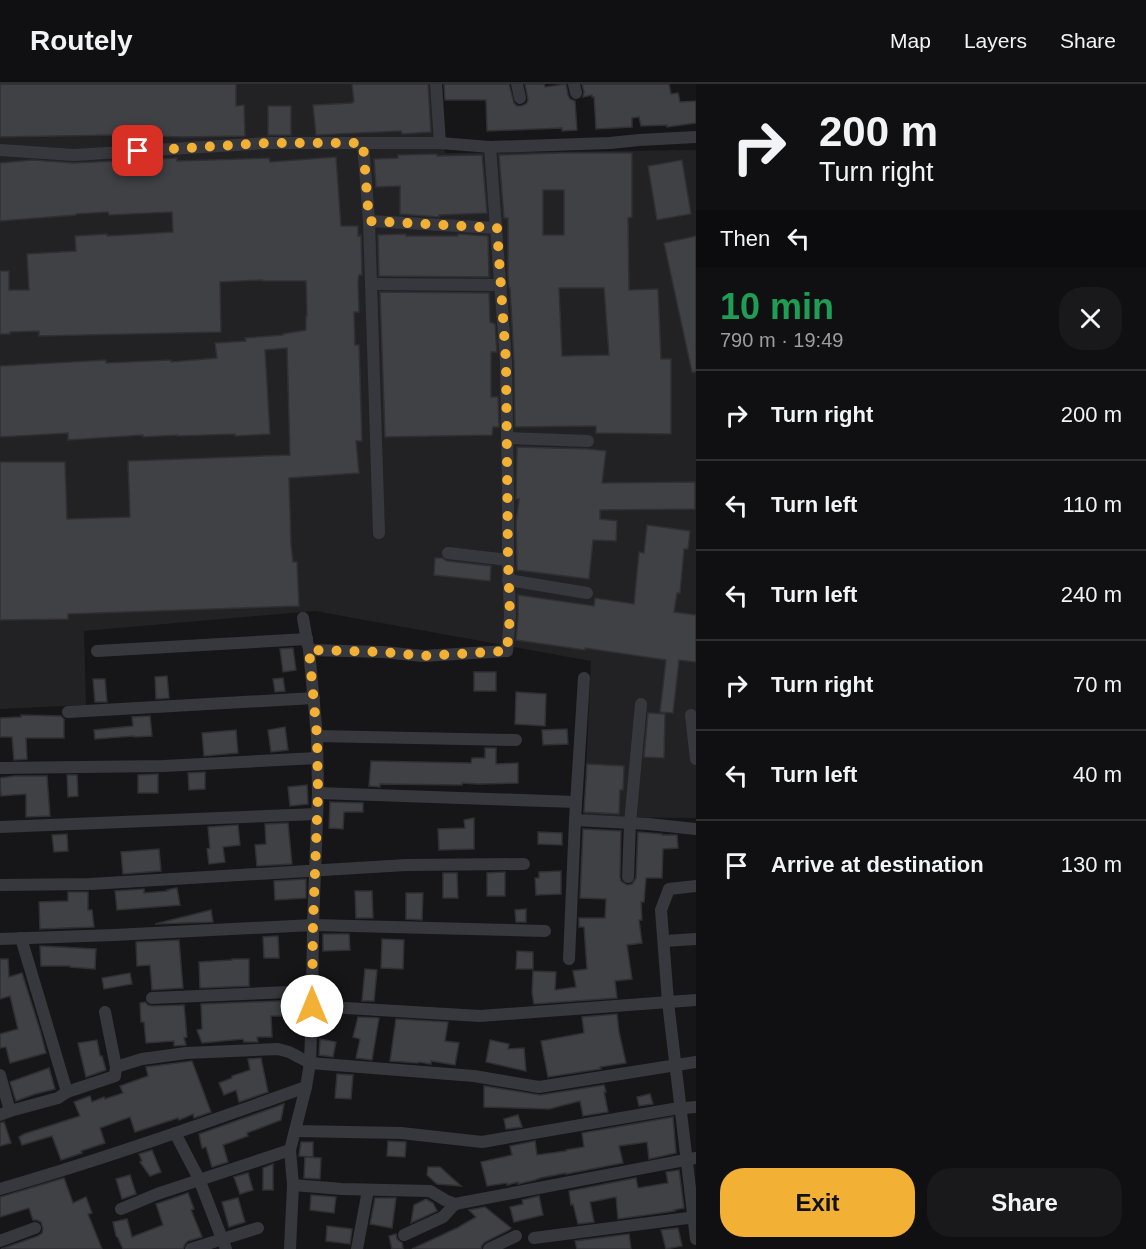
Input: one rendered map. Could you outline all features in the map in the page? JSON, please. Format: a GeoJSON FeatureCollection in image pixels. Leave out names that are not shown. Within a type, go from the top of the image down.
{"type":"FeatureCollection","features":[{"type":"Feature","properties":{"kind":"street"},"geometry":{"type":"LineString","coordinates":[[436,84],[440,143]]}},
{"type":"Feature","properties":{"kind":"street"},"geometry":{"type":"LineString","coordinates":[[517,84],[520,98]]}},
{"type":"Feature","properties":{"kind":"street"},"geometry":{"type":"LineString","coordinates":[[0,150],[74,155],[267,143],[440,143],[490,147],[610,144],[696,137]]}},
{"type":"Feature","properties":{"kind":"street"},"geometry":{"type":"LineString","coordinates":[[363,143],[369,221],[379,533]]}},
{"type":"Feature","properties":{"kind":"street"},"geometry":{"type":"LineString","coordinates":[[97,651],[308,644],[423,656],[507,651],[510,616],[506,362],[490,147]]}},
{"type":"Feature","properties":{"kind":"street"},"geometry":{"type":"LineString","coordinates":[[369,221],[497,228]]}},
{"type":"Feature","properties":{"kind":"street"},"geometry":{"type":"LineString","coordinates":[[371,284],[501,285]]}},
{"type":"Feature","properties":{"kind":"street"},"geometry":{"type":"LineString","coordinates":[[507,438],[588,441]]}},
{"type":"Feature","properties":{"kind":"street"},"geometry":{"type":"LineString","coordinates":[[448,553],[508,560]]}},
{"type":"Feature","properties":{"kind":"street"},"geometry":{"type":"LineString","coordinates":[[508,580],[587,593]]}},
{"type":"Feature","properties":{"kind":"street"},"geometry":{"type":"LineString","coordinates":[[290,1249],[293,1185],[290,1150],[310,1063],[318,793],[314,698],[303,618]]}},
{"type":"Feature","properties":{"kind":"street"},"geometry":{"type":"LineString","coordinates":[[569,959],[584,678]]}},
{"type":"Feature","properties":{"kind":"street"},"geometry":{"type":"LineString","coordinates":[[68,712],[314,698]]}},
{"type":"Feature","properties":{"kind":"street"},"geometry":{"type":"LineString","coordinates":[[628,877],[640,704]]}},
{"type":"Feature","properties":{"kind":"street"},"geometry":{"type":"LineString","coordinates":[[691,715],[696,759]]}},
{"type":"Feature","properties":{"kind":"street"},"geometry":{"type":"LineString","coordinates":[[317,736],[516,740]]}},
{"type":"Feature","properties":{"kind":"street"},"geometry":{"type":"LineString","coordinates":[[0,768],[164,766],[317,758]]}},
{"type":"Feature","properties":{"kind":"street"},"geometry":{"type":"LineString","coordinates":[[318,793],[576,802]]}},
{"type":"Feature","properties":{"kind":"street"},"geometry":{"type":"LineString","coordinates":[[0,827],[317,814]]}},
{"type":"Feature","properties":{"kind":"street"},"geometry":{"type":"LineString","coordinates":[[575,820],[696,829]]}},
{"type":"Feature","properties":{"kind":"street"},"geometry":{"type":"LineString","coordinates":[[0,885],[90,884],[406,865],[524,864]]}},
{"type":"Feature","properties":{"kind":"street"},"geometry":{"type":"LineString","coordinates":[[696,886],[669,889],[661,910],[668,1002],[681,1109],[691,1158],[696,1239]]}},
{"type":"Feature","properties":{"kind":"street"},"geometry":{"type":"LineString","coordinates":[[0,939],[313,925],[544,931]]}},
{"type":"Feature","properties":{"kind":"street"},"geometry":{"type":"LineString","coordinates":[[21,938],[67,1092]]}},
{"type":"Feature","properties":{"kind":"street"},"geometry":{"type":"LineString","coordinates":[[664,941],[696,939]]}},
{"type":"Feature","properties":{"kind":"street"},"geometry":{"type":"LineString","coordinates":[[152,998],[312,991]]}},
{"type":"Feature","properties":{"kind":"street"},"geometry":{"type":"LineString","coordinates":[[312,1006],[480,1016],[696,1000]]}},
{"type":"Feature","properties":{"kind":"street"},"geometry":{"type":"LineString","coordinates":[[0,1075],[5,1113],[58,1098],[67,1092],[115,1076],[116,1067],[105,1012]]}},
{"type":"Feature","properties":{"kind":"street"},"geometry":{"type":"LineString","coordinates":[[116,1067],[142,1059],[186,1053],[278,1050],[289,1052],[310,1063],[474,1076],[539,1087],[696,1062]]}},
{"type":"Feature","properties":{"kind":"street"},"geometry":{"type":"LineString","coordinates":[[0,1189],[175,1133],[306,1087]]}},
{"type":"Feature","properties":{"kind":"street"},"geometry":{"type":"LineString","coordinates":[[295,1131],[401,1133],[482,1142],[696,1107]]}},
{"type":"Feature","properties":{"kind":"street"},"geometry":{"type":"LineString","coordinates":[[175,1133],[199,1179],[224,1244]]}},
{"type":"Feature","properties":{"kind":"street"},"geometry":{"type":"LineString","coordinates":[[121,1209],[199,1179],[290,1150]]}},
{"type":"Feature","properties":{"kind":"street"},"geometry":{"type":"LineString","coordinates":[[293,1185],[430,1191],[455,1204],[691,1158]]}},
{"type":"Feature","properties":{"kind":"street"},"geometry":{"type":"LineString","coordinates":[[357,1249],[368,1190]]}},
{"type":"Feature","properties":{"kind":"street"},"geometry":{"type":"LineString","coordinates":[[404,1235],[443,1217],[455,1204]]}},
{"type":"Feature","properties":{"kind":"street"},"geometry":{"type":"LineString","coordinates":[[534,1238],[695,1218]]}},
{"type":"Feature","properties":{"kind":"street"},"geometry":{"type":"LineString","coordinates":[[0,1241],[36,1228]]}},
{"type":"Feature","properties":{"kind":"street"},"geometry":{"type":"LineString","coordinates":[[191,1249],[224,1244],[258,1228]]}},
{"type":"Feature","properties":{"kind":"street"},"geometry":{"type":"LineString","coordinates":[[489,1249],[516,1236]]}},
{"type":"Feature","properties":{"kind":"shaded area"},"geometry":{"type":"Polygon","coordinates":[[[0,84],[434,84],[445,153],[696,150],[696,818],[584,817],[591,661],[315,611],[84,631],[86,705],[0,709],[0,84]]]}},
{"type":"Feature","properties":{"kind":"building"},"geometry":{"type":"Polygon","coordinates":[[[0,84],[236,84],[236,106],[244,105],[245,136],[0,137],[0,84]]]}},
{"type":"Feature","properties":{"kind":"building"},"geometry":{"type":"Polygon","coordinates":[[[352,84],[428,84],[431,132],[316,135],[313,105],[354,102],[352,84]]]}},
{"type":"Feature","properties":{"kind":"building"},"geometry":{"type":"Polygon","coordinates":[[[444,84],[509,84],[514,103],[521,106],[528,100],[525,84],[544,84],[545,87],[566,84],[570,99],[575,101],[577,130],[562,131],[562,128],[487,131],[486,100],[445,100],[444,84]]]}},
{"type":"Feature","properties":{"kind":"building"},"geometry":{"type":"Polygon","coordinates":[[[582,84],[669,84],[671,94],[678,93],[680,102],[696,101],[696,123],[667,127],[667,125],[641,126],[639,117],[632,118],[632,127],[596,129],[594,97],[592,95],[583,97],[582,84]]]}},
{"type":"Feature","properties":{"kind":"building"},"geometry":{"type":"Polygon","coordinates":[[[268,106],[291,106],[291,135],[268,135],[268,106]]]}},
{"type":"Feature","properties":{"kind":"building"},"geometry":{"type":"Polygon","coordinates":[[[632,153],[632,217],[628,218],[629,290],[658,289],[661,359],[671,359],[671,434],[596,433],[596,426],[515,427],[514,361],[508,276],[508,218],[504,218],[499,155],[632,153]],[[543,190],[543,235],[564,235],[564,190],[543,190]],[[559,288],[562,356],[609,355],[604,288],[559,288]]]}},
{"type":"Feature","properties":{"kind":"building"},"geometry":{"type":"Polygon","coordinates":[[[437,154],[437,156],[482,155],[487,213],[439,215],[439,217],[400,214],[400,186],[376,187],[374,159],[398,158],[398,155],[437,154]]]}},
{"type":"Feature","properties":{"kind":"building"},"geometry":{"type":"Polygon","coordinates":[[[336,157],[341,226],[358,226],[358,236],[361,235],[362,275],[359,275],[358,281],[359,312],[354,312],[355,345],[359,345],[362,441],[356,441],[359,473],[289,478],[291,544],[293,562],[297,562],[299,606],[68,614],[68,619],[0,620],[0,462],[65,462],[67,519],[130,517],[128,461],[290,455],[287,348],[265,350],[270,434],[143,437],[143,435],[68,440],[68,433],[0,437],[0,366],[106,360],[106,363],[171,360],[171,362],[217,358],[215,343],[246,341],[245,338],[283,335],[306,330],[307,316],[306,281],[220,282],[221,332],[39,336],[39,331],[0,334],[0,271],[9,271],[9,290],[29,290],[27,254],[76,251],[75,236],[173,232],[172,212],[109,215],[108,212],[0,221],[0,163],[33,160],[74,163],[177,158],[177,161],[269,158],[270,162],[336,157]]]}},
{"type":"Feature","properties":{"kind":"building"},"geometry":{"type":"Polygon","coordinates":[[[682,160],[691,214],[657,220],[648,166],[682,160]]]}},
{"type":"Feature","properties":{"kind":"building"},"geometry":{"type":"Polygon","coordinates":[[[406,234],[406,236],[458,236],[458,234],[488,236],[489,277],[379,276],[378,235],[406,234]]]}},
{"type":"Feature","properties":{"kind":"building"},"geometry":{"type":"Polygon","coordinates":[[[696,236],[696,372],[692,372],[664,243],[696,236]]]}},
{"type":"Feature","properties":{"kind":"building"},"geometry":{"type":"Polygon","coordinates":[[[380,292],[489,293],[490,322],[495,324],[497,352],[491,352],[491,397],[498,397],[499,427],[493,427],[492,435],[385,437],[380,292]]]}},
{"type":"Feature","properties":{"kind":"building"},"geometry":{"type":"Polygon","coordinates":[[[517,447],[606,451],[602,483],[695,482],[695,509],[600,510],[600,519],[617,521],[616,541],[593,540],[589,579],[517,570],[516,522],[519,499],[516,499],[517,447]]]}},
{"type":"Feature","properties":{"kind":"building"},"geometry":{"type":"Polygon","coordinates":[[[647,525],[690,531],[688,549],[684,549],[680,593],[677,593],[674,612],[696,615],[696,662],[679,660],[673,713],[660,712],[666,660],[516,640],[518,595],[594,606],[595,598],[634,604],[639,552],[644,553],[647,525]]]}},
{"type":"Feature","properties":{"kind":"building"},"geometry":{"type":"Polygon","coordinates":[[[435,558],[491,566],[490,581],[434,575],[435,558]]]}},
{"type":"Feature","properties":{"kind":"building"},"geometry":{"type":"Polygon","coordinates":[[[293,648],[296,670],[283,672],[280,649],[293,648]]]}},
{"type":"Feature","properties":{"kind":"building"},"geometry":{"type":"Polygon","coordinates":[[[474,672],[496,672],[496,691],[474,691],[474,672]]]}},
{"type":"Feature","properties":{"kind":"building"},"geometry":{"type":"Polygon","coordinates":[[[167,676],[169,698],[156,699],[155,677],[167,676]]]}},
{"type":"Feature","properties":{"kind":"building"},"geometry":{"type":"Polygon","coordinates":[[[283,678],[285,691],[275,692],[273,679],[283,678]]]}},
{"type":"Feature","properties":{"kind":"building"},"geometry":{"type":"Polygon","coordinates":[[[93,679],[105,679],[107,702],[95,702],[93,679]]]}},
{"type":"Feature","properties":{"kind":"building"},"geometry":{"type":"Polygon","coordinates":[[[516,692],[546,694],[545,726],[515,724],[516,692]]]}},
{"type":"Feature","properties":{"kind":"building"},"geometry":{"type":"Polygon","coordinates":[[[648,713],[665,714],[664,758],[644,757],[648,713]]]}},
{"type":"Feature","properties":{"kind":"building"},"geometry":{"type":"Polygon","coordinates":[[[21,715],[61,716],[64,719],[64,738],[26,738],[27,759],[14,760],[12,737],[0,737],[0,718],[21,717],[21,715]]]}},
{"type":"Feature","properties":{"kind":"building"},"geometry":{"type":"Polygon","coordinates":[[[150,716],[152,736],[95,739],[94,730],[133,726],[132,717],[150,716]]]}},
{"type":"Feature","properties":{"kind":"building"},"geometry":{"type":"Polygon","coordinates":[[[285,727],[288,750],[271,752],[268,730],[285,727]]]}},
{"type":"Feature","properties":{"kind":"building"},"geometry":{"type":"Polygon","coordinates":[[[567,729],[568,744],[543,745],[542,730],[567,729]]]}},
{"type":"Feature","properties":{"kind":"building"},"geometry":{"type":"Polygon","coordinates":[[[236,730],[238,753],[204,756],[202,733],[236,730]]]}},
{"type":"Feature","properties":{"kind":"building"},"geometry":{"type":"Polygon","coordinates":[[[485,748],[496,748],[496,764],[518,763],[518,783],[369,786],[371,761],[471,763],[472,758],[485,758],[485,748]]]}},
{"type":"Feature","properties":{"kind":"building"},"geometry":{"type":"Polygon","coordinates":[[[587,764],[624,766],[619,814],[584,812],[587,764]]]}},
{"type":"Feature","properties":{"kind":"building"},"geometry":{"type":"Polygon","coordinates":[[[205,772],[205,789],[189,790],[188,773],[205,772]]]}},
{"type":"Feature","properties":{"kind":"building"},"geometry":{"type":"Polygon","coordinates":[[[158,774],[158,793],[138,793],[138,775],[158,774]]]}},
{"type":"Feature","properties":{"kind":"building"},"geometry":{"type":"Polygon","coordinates":[[[67,775],[77,775],[78,796],[68,797],[67,775]]]}},
{"type":"Feature","properties":{"kind":"building"},"geometry":{"type":"Polygon","coordinates":[[[47,776],[50,816],[26,817],[26,794],[1,796],[0,778],[47,776]]]}},
{"type":"Feature","properties":{"kind":"building"},"geometry":{"type":"Polygon","coordinates":[[[307,785],[308,804],[290,806],[288,787],[307,785]]]}},
{"type":"Feature","properties":{"kind":"building"},"geometry":{"type":"Polygon","coordinates":[[[330,802],[363,803],[363,812],[344,812],[343,829],[329,828],[330,802]]]}},
{"type":"Feature","properties":{"kind":"building"},"geometry":{"type":"Polygon","coordinates":[[[474,818],[474,849],[439,850],[438,829],[465,828],[464,820],[474,818]]]}},
{"type":"Feature","properties":{"kind":"building"},"geometry":{"type":"Polygon","coordinates":[[[288,823],[292,864],[257,866],[255,845],[266,844],[265,824],[288,823]]]}},
{"type":"Feature","properties":{"kind":"building"},"geometry":{"type":"Polygon","coordinates":[[[238,825],[240,845],[223,847],[225,862],[209,864],[208,827],[238,825]]]}},
{"type":"Feature","properties":{"kind":"building"},"geometry":{"type":"Polygon","coordinates":[[[583,829],[621,831],[620,877],[621,881],[627,885],[632,884],[636,878],[638,832],[677,835],[678,848],[663,849],[662,878],[646,878],[644,902],[641,902],[642,920],[639,920],[642,943],[627,945],[632,979],[615,981],[617,998],[534,1004],[533,971],[556,972],[555,990],[576,987],[573,971],[587,969],[584,927],[579,927],[579,918],[605,918],[606,899],[580,898],[583,829]]]}},
{"type":"Feature","properties":{"kind":"building"},"geometry":{"type":"Polygon","coordinates":[[[538,832],[562,833],[562,845],[538,844],[538,832]]]}},
{"type":"Feature","properties":{"kind":"building"},"geometry":{"type":"Polygon","coordinates":[[[67,834],[68,851],[54,852],[52,835],[67,834]]]}},
{"type":"Feature","properties":{"kind":"building"},"geometry":{"type":"Polygon","coordinates":[[[159,849],[161,871],[123,874],[121,852],[159,849]]]}},
{"type":"Feature","properties":{"kind":"building"},"geometry":{"type":"Polygon","coordinates":[[[561,871],[561,894],[536,895],[535,878],[539,878],[539,872],[561,871]]]}},
{"type":"Feature","properties":{"kind":"building"},"geometry":{"type":"Polygon","coordinates":[[[505,872],[505,896],[487,896],[487,873],[505,872]]]}},
{"type":"Feature","properties":{"kind":"building"},"geometry":{"type":"Polygon","coordinates":[[[443,873],[457,873],[458,898],[443,898],[443,873]]]}},
{"type":"Feature","properties":{"kind":"building"},"geometry":{"type":"Polygon","coordinates":[[[306,879],[306,898],[275,900],[274,881],[306,879]]]}},
{"type":"Feature","properties":{"kind":"building"},"geometry":{"type":"Polygon","coordinates":[[[177,888],[180,905],[117,910],[115,891],[144,889],[144,893],[177,888]]]}},
{"type":"Feature","properties":{"kind":"building"},"geometry":{"type":"Polygon","coordinates":[[[355,891],[372,891],[373,918],[356,918],[355,891]]]}},
{"type":"Feature","properties":{"kind":"building"},"geometry":{"type":"Polygon","coordinates":[[[68,892],[88,892],[88,910],[92,910],[94,927],[40,929],[39,902],[68,901],[68,892]]]}},
{"type":"Feature","properties":{"kind":"building"},"geometry":{"type":"Polygon","coordinates":[[[406,893],[423,893],[422,920],[406,919],[406,893]]]}},
{"type":"Feature","properties":{"kind":"building"},"geometry":{"type":"Polygon","coordinates":[[[526,909],[526,922],[516,922],[515,910],[526,909]]]}},
{"type":"Feature","properties":{"kind":"building"},"geometry":{"type":"Polygon","coordinates":[[[211,910],[213,922],[155,924],[211,910]]]}},
{"type":"Feature","properties":{"kind":"building"},"geometry":{"type":"Polygon","coordinates":[[[323,934],[349,934],[350,950],[323,951],[323,934]]]}},
{"type":"Feature","properties":{"kind":"building"},"geometry":{"type":"Polygon","coordinates":[[[278,936],[279,958],[264,958],[263,937],[278,936]]]}},
{"type":"Feature","properties":{"kind":"building"},"geometry":{"type":"Polygon","coordinates":[[[382,939],[404,940],[403,969],[381,968],[382,939]]]}},
{"type":"Feature","properties":{"kind":"building"},"geometry":{"type":"Polygon","coordinates":[[[179,940],[183,988],[152,990],[150,965],[137,966],[136,942],[179,940]]]}},
{"type":"Feature","properties":{"kind":"building"},"geometry":{"type":"Polygon","coordinates":[[[40,946],[96,949],[95,969],[41,966],[40,946]]]}},
{"type":"Feature","properties":{"kind":"building"},"geometry":{"type":"Polygon","coordinates":[[[517,951],[533,952],[533,969],[516,969],[517,951]]]}},
{"type":"Feature","properties":{"kind":"building"},"geometry":{"type":"Polygon","coordinates":[[[0,959],[8,959],[9,977],[22,973],[46,1053],[10,1063],[6,1047],[0,1048],[0,1034],[18,1029],[10,996],[0,999],[0,959]]]}},
{"type":"Feature","properties":{"kind":"building"},"geometry":{"type":"Polygon","coordinates":[[[249,959],[249,986],[200,988],[199,962],[249,959]]]}},
{"type":"Feature","properties":{"kind":"building"},"geometry":{"type":"Polygon","coordinates":[[[365,969],[377,970],[374,1001],[362,1001],[365,969]]]}},
{"type":"Feature","properties":{"kind":"building"},"geometry":{"type":"Polygon","coordinates":[[[130,973],[132,984],[104,989],[102,978],[130,973]]]}},
{"type":"Feature","properties":{"kind":"building"},"geometry":{"type":"Polygon","coordinates":[[[301,1000],[300,1016],[271,1016],[272,1037],[257,1037],[258,1042],[244,1042],[243,1039],[202,1043],[197,1030],[202,1029],[201,1004],[301,1000]]]}},
{"type":"Feature","properties":{"kind":"building"},"geometry":{"type":"Polygon","coordinates":[[[145,1002],[152,1006],[184,1005],[186,1045],[174,1046],[174,1041],[146,1043],[144,1022],[141,1022],[140,1003],[145,1002]]]}},
{"type":"Feature","properties":{"kind":"building"},"geometry":{"type":"Polygon","coordinates":[[[617,1014],[626,1063],[548,1077],[541,1041],[584,1033],[582,1017],[617,1014]]]}},
{"type":"Feature","properties":{"kind":"building"},"geometry":{"type":"Polygon","coordinates":[[[358,1017],[379,1018],[372,1060],[356,1058],[360,1039],[353,1037],[358,1017]]]}},
{"type":"Feature","properties":{"kind":"building"},"geometry":{"type":"Polygon","coordinates":[[[396,1019],[448,1022],[445,1041],[459,1043],[455,1065],[431,1061],[431,1064],[390,1061],[396,1019]]]}},
{"type":"Feature","properties":{"kind":"building"},"geometry":{"type":"Polygon","coordinates":[[[320,1039],[336,1042],[333,1057],[319,1055],[320,1039]]]}},
{"type":"Feature","properties":{"kind":"building"},"geometry":{"type":"Polygon","coordinates":[[[97,1040],[106,1070],[86,1077],[78,1043],[97,1040]]]}},
{"type":"Feature","properties":{"kind":"building"},"geometry":{"type":"Polygon","coordinates":[[[490,1040],[509,1044],[508,1049],[524,1048],[526,1071],[486,1062],[490,1040]]]}},
{"type":"Feature","properties":{"kind":"building"},"geometry":{"type":"Polygon","coordinates":[[[261,1058],[268,1092],[239,1102],[236,1090],[224,1095],[219,1083],[250,1070],[248,1059],[261,1058]]]}},
{"type":"Feature","properties":{"kind":"building"},"geometry":{"type":"Polygon","coordinates":[[[192,1061],[211,1112],[194,1118],[193,1114],[135,1132],[130,1117],[100,1128],[105,1143],[61,1160],[52,1136],[22,1145],[19,1137],[24,1134],[80,1116],[74,1102],[90,1096],[92,1102],[123,1093],[120,1086],[148,1076],[146,1067],[192,1061]]]}},
{"type":"Feature","properties":{"kind":"building"},"geometry":{"type":"Polygon","coordinates":[[[49,1068],[55,1089],[16,1101],[10,1082],[49,1068]]]}},
{"type":"Feature","properties":{"kind":"building"},"geometry":{"type":"Polygon","coordinates":[[[337,1074],[353,1075],[351,1099],[335,1098],[337,1074]]]}},
{"type":"Feature","properties":{"kind":"building"},"geometry":{"type":"Polygon","coordinates":[[[604,1085],[608,1112],[583,1116],[580,1101],[549,1109],[484,1107],[484,1086],[540,1095],[604,1085]]]}},
{"type":"Feature","properties":{"kind":"building"},"geometry":{"type":"Polygon","coordinates":[[[650,1094],[653,1104],[639,1106],[637,1097],[650,1094]]]}},
{"type":"Feature","properties":{"kind":"building"},"geometry":{"type":"Polygon","coordinates":[[[284,1104],[281,1120],[223,1145],[228,1162],[212,1167],[206,1147],[202,1148],[199,1134],[284,1104]]]}},
{"type":"Feature","properties":{"kind":"building"},"geometry":{"type":"Polygon","coordinates":[[[518,1115],[522,1127],[506,1129],[504,1119],[518,1115]]]}},
{"type":"Feature","properties":{"kind":"building"},"geometry":{"type":"Polygon","coordinates":[[[673,1117],[676,1153],[649,1159],[647,1142],[619,1146],[623,1163],[518,1184],[518,1182],[487,1186],[481,1162],[512,1155],[510,1146],[535,1141],[537,1155],[566,1151],[584,1147],[582,1133],[673,1117]]]}},
{"type":"Feature","properties":{"kind":"building"},"geometry":{"type":"Polygon","coordinates":[[[4,1122],[11,1143],[0,1146],[0,1123],[4,1122]]]}},
{"type":"Feature","properties":{"kind":"building"},"geometry":{"type":"Polygon","coordinates":[[[388,1141],[406,1142],[405,1157],[387,1156],[388,1141]]]}},
{"type":"Feature","properties":{"kind":"building"},"geometry":{"type":"Polygon","coordinates":[[[301,1142],[313,1142],[313,1157],[299,1156],[301,1142]]]}},
{"type":"Feature","properties":{"kind":"building"},"geometry":{"type":"Polygon","coordinates":[[[152,1150],[161,1172],[150,1176],[140,1162],[142,1161],[139,1154],[152,1150]]]}},
{"type":"Feature","properties":{"kind":"building"},"geometry":{"type":"Polygon","coordinates":[[[305,1157],[321,1158],[320,1179],[304,1178],[305,1157]]]}},
{"type":"Feature","properties":{"kind":"building"},"geometry":{"type":"Polygon","coordinates":[[[273,1164],[273,1190],[263,1190],[263,1168],[273,1164]]]}},
{"type":"Feature","properties":{"kind":"building"},"geometry":{"type":"Polygon","coordinates":[[[428,1167],[440,1167],[461,1186],[437,1184],[427,1175],[428,1167]]]}},
{"type":"Feature","properties":{"kind":"building"},"geometry":{"type":"Polygon","coordinates":[[[679,1170],[684,1208],[618,1219],[616,1197],[590,1202],[594,1222],[578,1224],[569,1191],[636,1178],[638,1188],[668,1183],[666,1172],[679,1170]]]}},
{"type":"Feature","properties":{"kind":"building"},"geometry":{"type":"Polygon","coordinates":[[[248,1173],[253,1190],[240,1194],[234,1177],[248,1173]]]}},
{"type":"Feature","properties":{"kind":"building"},"geometry":{"type":"Polygon","coordinates":[[[130,1175],[136,1194],[122,1199],[116,1179],[130,1175]]]}},
{"type":"Feature","properties":{"kind":"building"},"geometry":{"type":"Polygon","coordinates":[[[64,1178],[73,1203],[86,1197],[92,1213],[88,1214],[102,1249],[1,1249],[38,1236],[43,1229],[41,1222],[33,1220],[29,1208],[0,1217],[0,1197],[64,1178]]]}},
{"type":"Feature","properties":{"kind":"building"},"geometry":{"type":"Polygon","coordinates":[[[188,1193],[194,1209],[191,1210],[202,1237],[188,1241],[183,1249],[123,1249],[116,1236],[113,1222],[127,1219],[132,1237],[163,1225],[156,1204],[188,1193]]]}},
{"type":"Feature","properties":{"kind":"building"},"geometry":{"type":"Polygon","coordinates":[[[311,1195],[336,1197],[334,1213],[310,1210],[311,1195]]]}},
{"type":"Feature","properties":{"kind":"building"},"geometry":{"type":"Polygon","coordinates":[[[539,1196],[543,1215],[514,1222],[510,1207],[523,1204],[522,1200],[539,1196]]]}},
{"type":"Feature","properties":{"kind":"building"},"geometry":{"type":"Polygon","coordinates":[[[238,1198],[245,1222],[229,1227],[222,1202],[238,1198]]]}},
{"type":"Feature","properties":{"kind":"building"},"geometry":{"type":"Polygon","coordinates":[[[375,1198],[396,1198],[392,1228],[370,1224],[375,1198]]]}},
{"type":"Feature","properties":{"kind":"building"},"geometry":{"type":"Polygon","coordinates":[[[426,1199],[433,1203],[437,1211],[411,1223],[414,1205],[426,1199]]]}},
{"type":"Feature","properties":{"kind":"building"},"geometry":{"type":"Polygon","coordinates":[[[485,1207],[511,1228],[485,1242],[481,1249],[412,1249],[476,1217],[469,1210],[485,1207]]]}},
{"type":"Feature","properties":{"kind":"building"},"geometry":{"type":"Polygon","coordinates":[[[327,1226],[352,1229],[350,1244],[326,1241],[327,1226]]]}},
{"type":"Feature","properties":{"kind":"building"},"geometry":{"type":"Polygon","coordinates":[[[678,1228],[682,1246],[666,1249],[661,1230],[678,1228]]]}},
{"type":"Feature","properties":{"kind":"building"},"geometry":{"type":"Polygon","coordinates":[[[396,1234],[403,1249],[392,1249],[389,1236],[396,1234]]]}},
{"type":"Feature","properties":{"kind":"building"},"geometry":{"type":"Polygon","coordinates":[[[629,1234],[631,1249],[577,1249],[575,1241],[629,1234]]]}},
{"type":"Feature","properties":{"kind":"route"},"geometry":{"type":"LineString","coordinates":[[138,151],[267,143],[363,143],[369,221],[497,228],[506,362],[510,616],[507,651],[423,656],[384,652],[309,650],[317,736],[318,793],[312,1006]]}}]}
